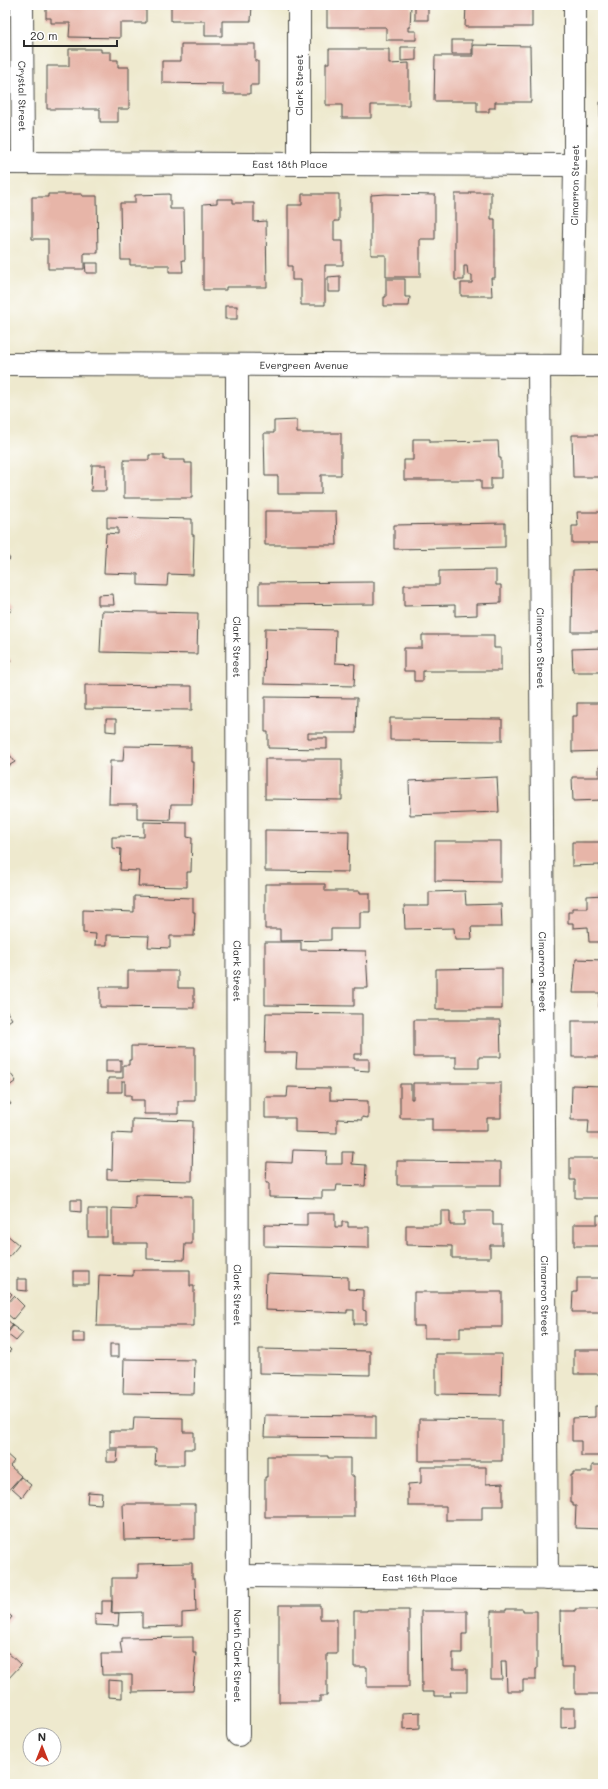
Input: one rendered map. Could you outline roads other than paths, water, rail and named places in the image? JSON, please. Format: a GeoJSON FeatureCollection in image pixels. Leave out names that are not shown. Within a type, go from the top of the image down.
{"type":"FeatureCollection","features":[{"type":"Feature","properties":{"kind":"street","name":"Crystal Street"},"geometry":{"type":"LineString","coordinates":[[14,163],[22,5]]}},
{"type":"Feature","properties":{"kind":"street","name":"Clark Street"},"geometry":{"type":"LineString","coordinates":[[299,5],[299,164]]}},
{"type":"Feature","properties":{"kind":"street","name":"Cimarron Street"},"geometry":{"type":"LineString","coordinates":[[572,366],[576,165],[575,5]]}},
{"type":"Feature","properties":{"kind":"street","name":"East 18th Place"},"geometry":{"type":"LineString","coordinates":[[14,163],[576,165]]}},
{"type":"Feature","properties":{"kind":"street","name":"Evergreen Avenue"},"geometry":{"type":"LineString","coordinates":[[5,364],[237,366],[603,366]]}},
{"type":"Feature","properties":{"kind":"street","name":"Clark Street"},"geometry":{"type":"LineString","coordinates":[[237,366],[237,1576]]}},
{"type":"Feature","properties":{"kind":"street","name":"Cimarron Street"},"geometry":{"type":"LineString","coordinates":[[539,366],[547,1579]]}},
{"type":"Feature","properties":{"kind":"street","name":"East 16th Place"},"geometry":{"type":"LineString","coordinates":[[237,1576],[603,1579]]}},
{"type":"Feature","properties":{"kind":"street","name":"North Clark Street"},"geometry":{"type":"LineString","coordinates":[[237,1576],[238,1735]]}}]}
